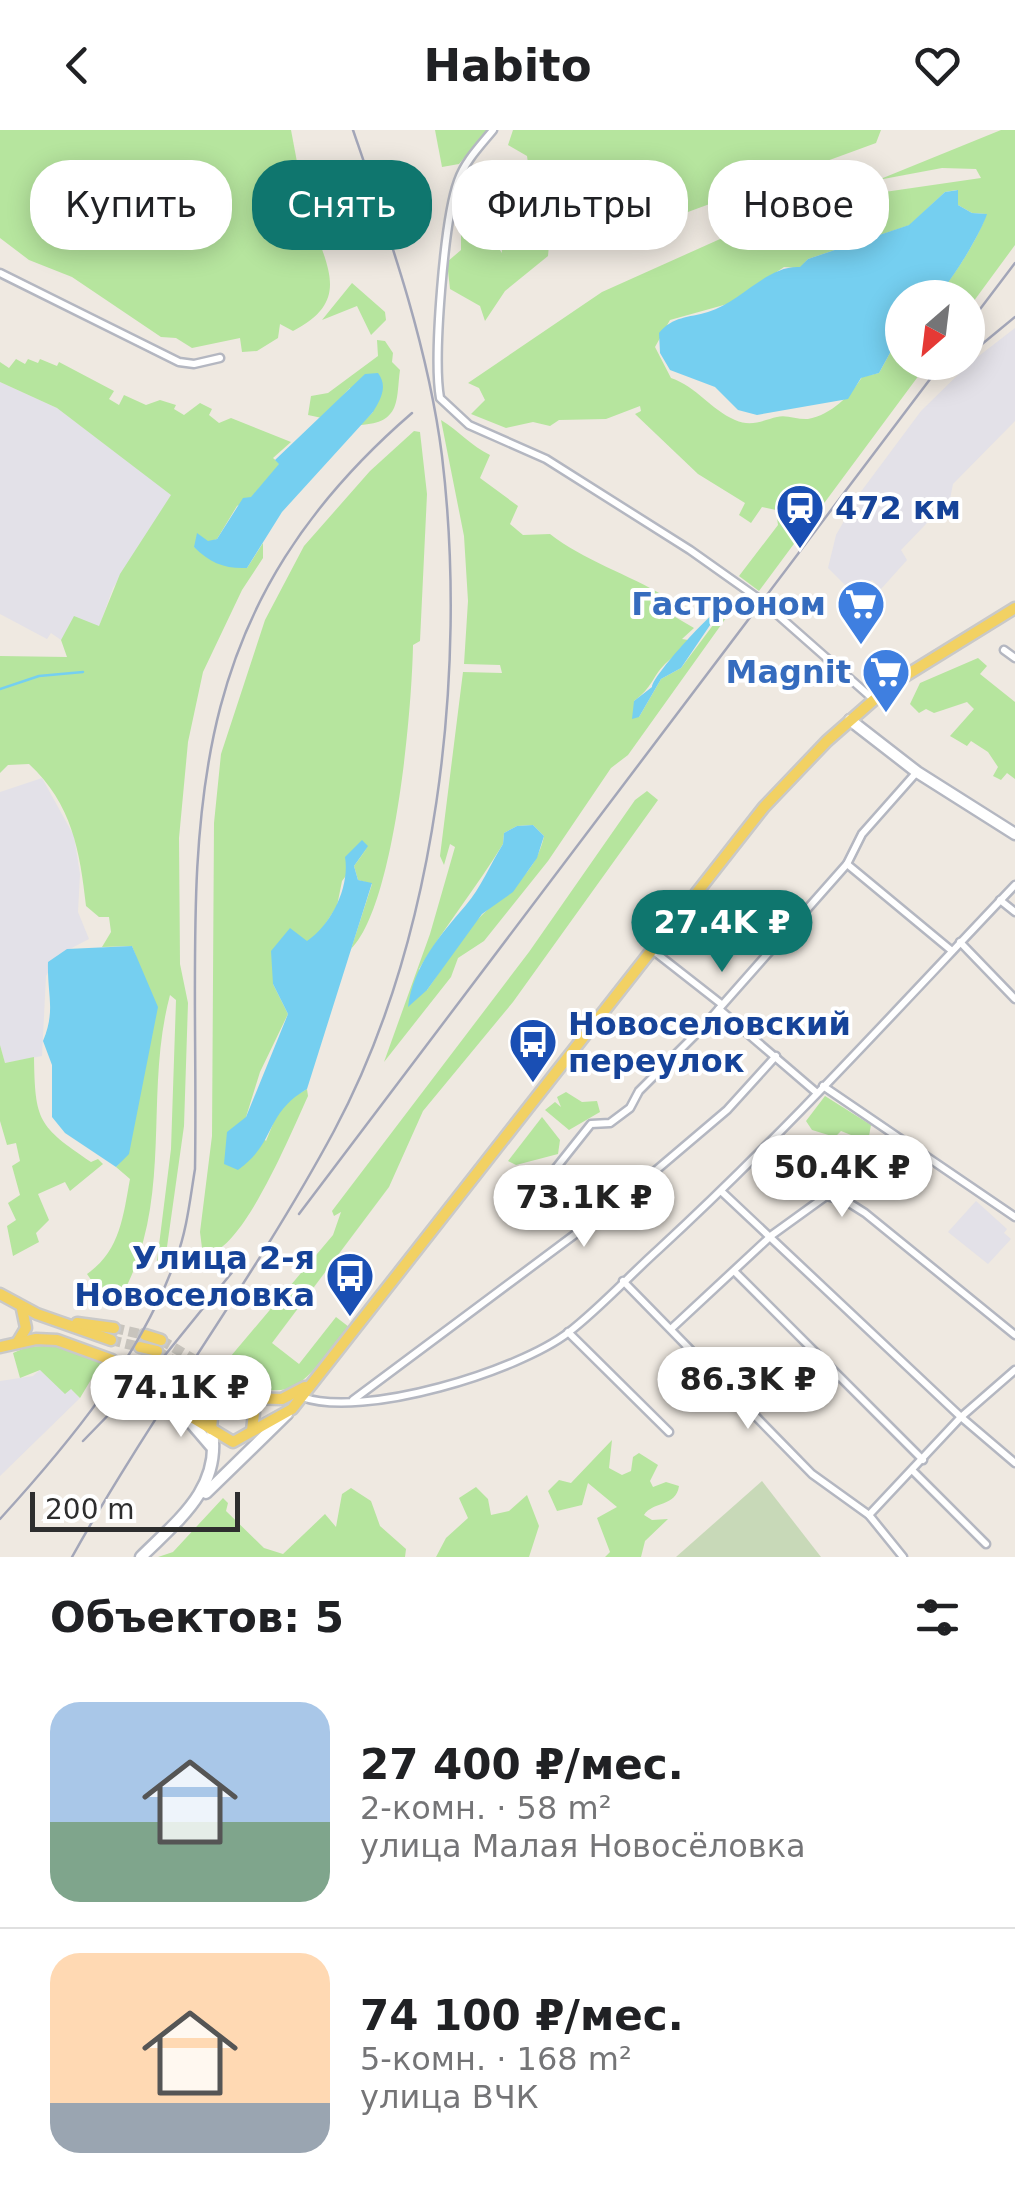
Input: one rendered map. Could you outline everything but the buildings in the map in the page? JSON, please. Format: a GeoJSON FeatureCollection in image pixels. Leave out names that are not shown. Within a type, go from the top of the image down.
{"type":"FeatureCollection","features":[{"type":"Feature","properties":{"kind":"main road"},"geometry":{"type":"LineString","coordinates":[[140,1557],[302,1397],[764,807],[873,699],[930,657],[1015,608]]}},
{"type":"Feature","properties":{"kind":"main road"},"geometry":{"type":"LineString","coordinates":[[850,720],[917,772],[1015,834]]}},
{"type":"Feature","properties":{"kind":"main road"},"geometry":{"type":"LineString","coordinates":[[7,1300],[52,1319],[112,1334]]}},
{"type":"Feature","properties":{"kind":"main road"},"geometry":{"type":"LineString","coordinates":[[4,1347],[26,1328],[26,1316],[7,1300]]}},
{"type":"Feature","properties":{"kind":"main road"},"geometry":{"type":"LineString","coordinates":[[4,1347],[36,1339],[56,1340],[112,1360]]}},
{"type":"Feature","properties":{"kind":"main road"},"geometry":{"type":"LineString","coordinates":[[142,1341],[159,1345]]}},
{"type":"Feature","properties":{"kind":"main road"},"geometry":{"type":"LineString","coordinates":[[123,1367],[136,1377]]}},
{"type":"Feature","properties":{"kind":"main road"},"geometry":{"type":"LineString","coordinates":[[191,1508],[210,1476],[214,1454],[209,1418],[214,1406],[238,1397],[274,1400],[300,1391],[320,1373]]}},
{"type":"Feature","properties":{"kind":"main road"},"geometry":{"type":"LineString","coordinates":[[236,1464],[254,1413],[208,1374],[248,1395],[274,1400]]}},
{"type":"Feature","properties":{"kind":"main road"},"geometry":{"type":"LineString","coordinates":[[214,1454],[202,1432],[175,1407],[233,1442],[292,1409]]}},
{"type":"Feature","properties":{"kind":"street"},"geometry":{"type":"LineString","coordinates":[[493,130],[468,161],[454,200],[436,358],[444,404],[469,425],[546,459],[690,550],[765,604],[873,699]]}},
{"type":"Feature","properties":{"kind":"street"},"geometry":{"type":"LineString","coordinates":[[0,273],[180,362],[194,364],[220,358]]}},
{"type":"Feature","properties":{"kind":"street"},"geometry":{"type":"LineString","coordinates":[[1004,650],[1015,658]]}},
{"type":"Feature","properties":{"kind":"street"},"geometry":{"type":"LineString","coordinates":[[544,1183],[591,1124],[610,1123],[630,1108],[639,1091],[847,864],[862,834],[917,772]]}},
{"type":"Feature","properties":{"kind":"street"},"geometry":{"type":"LineString","coordinates":[[847,864],[952,951]]}},
{"type":"Feature","properties":{"kind":"street"},"geometry":{"type":"LineString","coordinates":[[302,1397],[352,1400],[472,1379],[512,1364],[568,1332],[721,1191],[1015,884]]}},
{"type":"Feature","properties":{"kind":"street"},"geometry":{"type":"LineString","coordinates":[[1000,900],[1015,912]]}},
{"type":"Feature","properties":{"kind":"street"},"geometry":{"type":"LineString","coordinates":[[960,942],[1015,998]]}},
{"type":"Feature","properties":{"kind":"street"},"geometry":{"type":"LineString","coordinates":[[650,948],[820,1090],[1015,1217]]}},
{"type":"Feature","properties":{"kind":"street"},"geometry":{"type":"LineString","coordinates":[[352,1400],[621,1200],[727,1110],[776,1056]]}},
{"type":"Feature","properties":{"kind":"street"},"geometry":{"type":"LineString","coordinates":[[721,1191],[772,1235],[961,1418],[1015,1463]]}},
{"type":"Feature","properties":{"kind":"street"},"geometry":{"type":"LineString","coordinates":[[672,1328],[772,1235],[826,1196],[846,1201],[943,1272],[1015,1334]]}},
{"type":"Feature","properties":{"kind":"street"},"geometry":{"type":"LineString","coordinates":[[734,1272],[923,1460]]}},
{"type":"Feature","properties":{"kind":"street"},"geometry":{"type":"LineString","coordinates":[[623,1281],[812,1474],[870,1515],[904,1557]]}},
{"type":"Feature","properties":{"kind":"street"},"geometry":{"type":"LineString","coordinates":[[568,1332],[668,1432]]}},
{"type":"Feature","properties":{"kind":"street"},"geometry":{"type":"LineString","coordinates":[[870,1515],[961,1418],[1015,1370]]}},
{"type":"Feature","properties":{"kind":"street"},"geometry":{"type":"LineString","coordinates":[[913,1471],[986,1544]]}},
{"type":"Feature","properties":{"kind":"shaded area"},"geometry":{"type":"Polygon","coordinates":[[[1015,328],[1015,421],[953,484],[950,499],[901,550],[907,560],[881,589],[872,580],[856,596],[828,568],[836,535],[860,493],[921,411],[953,380],[985,380],[985,351],[1015,328]]]}},
{"type":"Feature","properties":{"kind":"shaded area"},"geometry":{"type":"Polygon","coordinates":[[[0,382],[57,408],[172,495],[113,588],[99,627],[69,629],[61,640],[51,633],[47,639],[0,614],[0,382]]]}},
{"type":"Feature","properties":{"kind":"shaded area"},"geometry":{"type":"Polygon","coordinates":[[[42,778],[74,836],[80,874],[78,912],[89,939],[58,955],[46,976],[42,1056],[5,1063],[0,1045],[0,792],[42,778]]]}},
{"type":"Feature","properties":{"kind":"shaded area"},"geometry":{"type":"Polygon","coordinates":[[[976,1201],[1007,1229],[1004,1233],[1011,1239],[988,1264],[948,1232],[976,1201]]]}},
{"type":"Feature","properties":{"kind":"shaded area"},"geometry":{"type":"Polygon","coordinates":[[[40,1370],[65,1393],[70,1388],[80,1398],[0,1476],[0,1381],[33,1376],[40,1370]]]}},
{"type":"Feature","properties":{"kind":"green space"},"geometry":{"type":"Polygon","coordinates":[[[0,130],[291,130],[297,160],[252,160],[252,250],[322,250],[330,284],[328,297],[311,320],[293,331],[280,324],[278,338],[257,351],[242,352],[240,338],[192,348],[176,338],[161,337],[72,277],[29,260],[0,238],[0,130]]]}},
{"type":"Feature","properties":{"kind":"green space"},"geometry":{"type":"Polygon","coordinates":[[[435,130],[487,130],[462,160],[452,160],[452,165],[442,167],[435,130]]]}},
{"type":"Feature","properties":{"kind":"green space"},"geometry":{"type":"Polygon","coordinates":[[[513,130],[881,130],[876,143],[830,160],[708,160],[708,205],[688,212],[688,160],[528,160],[508,145],[513,130]]]}},
{"type":"Feature","properties":{"kind":"green space"},"geometry":{"type":"Polygon","coordinates":[[[1001,130],[1015,130],[1015,245],[985,286],[985,280],[949,280],[986,214],[972,213],[958,205],[957,190],[945,192],[910,225],[889,232],[889,191],[981,178],[976,169],[942,168],[889,176],[1001,130]]]}},
{"type":"Feature","properties":{"kind":"green space"},"geometry":{"type":"Polygon","coordinates":[[[708,244],[708,250],[835,250],[808,259],[800,268],[784,267],[731,303],[670,320],[655,347],[671,378],[726,415],[747,423],[781,416],[816,417],[846,397],[862,377],[879,373],[885,362],[885,380],[915,380],[759,591],[739,576],[778,525],[776,510],[762,507],[751,523],[739,515],[745,503],[698,474],[635,414],[641,411],[640,406],[606,419],[559,420],[550,426],[533,422],[506,428],[471,414],[485,400],[479,388],[468,383],[602,292],[708,244]]]}},
{"type":"Feature","properties":{"kind":"green space"},"geometry":{"type":"Polygon","coordinates":[[[461,250],[502,253],[502,250],[549,250],[548,256],[505,291],[485,321],[480,306],[450,289],[447,262],[461,250]]]}},
{"type":"Feature","properties":{"kind":"green space"},"geometry":{"type":"Polygon","coordinates":[[[352,283],[385,312],[386,320],[371,335],[357,306],[322,320],[352,283]]]}},
{"type":"Feature","properties":{"kind":"green space"},"geometry":{"type":"Polygon","coordinates":[[[377,340],[385,341],[393,353],[392,362],[400,370],[397,400],[390,414],[383,420],[360,425],[373,412],[350,388],[322,418],[308,415],[311,396],[328,393],[378,356],[377,340]]]}},
{"type":"Feature","properties":{"kind":"green space"},"geometry":{"type":"Polygon","coordinates":[[[16,359],[25,364],[28,359],[57,366],[59,362],[114,391],[109,399],[119,405],[124,395],[146,405],[160,400],[176,405],[174,409],[184,415],[200,403],[212,409],[209,415],[219,423],[231,418],[291,442],[273,458],[280,464],[251,498],[237,506],[217,539],[194,547],[247,568],[263,543],[263,558],[242,590],[203,672],[188,742],[179,838],[180,964],[188,1003],[184,1126],[166,1254],[157,1261],[171,1149],[176,1000],[170,995],[162,1033],[148,1223],[138,1260],[121,1297],[96,1287],[87,1274],[107,1255],[125,1207],[130,1179],[116,1167],[130,1144],[143,1074],[147,1031],[144,989],[132,946],[102,947],[111,932],[109,917],[99,917],[86,906],[77,847],[55,795],[29,764],[8,765],[0,773],[0,656],[67,657],[61,640],[74,616],[99,626],[120,574],[171,495],[57,408],[0,382],[0,362],[9,368],[16,359]]]}},
{"type":"Feature","properties":{"kind":"green space"},"geometry":{"type":"Polygon","coordinates":[[[441,420],[490,455],[480,478],[518,506],[510,524],[523,535],[550,534],[666,597],[665,611],[694,628],[682,639],[688,640],[683,648],[634,701],[639,717],[661,679],[681,668],[725,609],[730,606],[731,611],[628,755],[611,768],[548,861],[484,941],[458,958],[451,977],[384,1062],[430,934],[455,847],[450,844],[444,865],[440,856],[463,672],[502,673],[500,665],[464,664],[468,601],[464,536],[441,420]],[[533,825],[517,826],[504,833],[503,844],[419,969],[427,990],[468,931],[528,871],[544,836],[533,825]]]}},
{"type":"Feature","properties":{"kind":"green space"},"geometry":{"type":"Polygon","coordinates":[[[414,431],[420,432],[427,494],[420,641],[413,645],[405,758],[390,851],[366,926],[351,949],[372,884],[358,880],[354,866],[368,847],[342,881],[337,906],[320,932],[273,984],[288,1014],[260,1072],[246,1117],[266,1141],[281,1104],[307,1089],[308,1096],[252,1210],[223,1246],[210,1253],[202,1248],[200,1232],[212,1136],[214,823],[221,754],[265,620],[304,546],[370,471],[414,431]]]}},
{"type":"Feature","properties":{"kind":"green space"},"geometry":{"type":"Polygon","coordinates":[[[978,658],[987,666],[980,674],[1015,702],[1015,779],[1007,773],[1001,780],[993,776],[998,767],[988,752],[971,741],[967,746],[950,736],[974,709],[967,702],[934,713],[926,709],[919,713],[910,704],[920,683],[978,658]]]}},
{"type":"Feature","properties":{"kind":"green space"},"geometry":{"type":"Polygon","coordinates":[[[647,791],[658,800],[513,1002],[423,1111],[389,1187],[272,1343],[299,1364],[336,1317],[349,1327],[307,1377],[294,1386],[265,1389],[220,1369],[333,1235],[341,1212],[334,1216],[332,1211],[529,952],[635,800],[647,791]]]}},
{"type":"Feature","properties":{"kind":"green space"},"geometry":{"type":"Polygon","coordinates":[[[0,1045],[5,1063],[34,1057],[38,1109],[43,1120],[73,1150],[91,1162],[98,1159],[103,1164],[70,1191],[65,1182],[38,1194],[49,1220],[36,1233],[39,1242],[13,1256],[7,1226],[16,1220],[8,1203],[20,1195],[12,1166],[20,1161],[16,1143],[7,1145],[0,1121],[0,1045]]]}},
{"type":"Feature","properties":{"kind":"green space"},"geometry":{"type":"Polygon","coordinates":[[[566,1092],[582,1102],[597,1101],[600,1112],[569,1130],[545,1110],[555,1102],[561,1107],[557,1097],[566,1092]]]}},
{"type":"Feature","properties":{"kind":"green space"},"geometry":{"type":"Polygon","coordinates":[[[825,1096],[871,1125],[869,1136],[861,1139],[841,1131],[835,1137],[812,1130],[806,1121],[825,1096]]]}},
{"type":"Feature","properties":{"kind":"green space"},"geometry":{"type":"Polygon","coordinates":[[[542,1117],[560,1140],[558,1154],[516,1165],[508,1161],[542,1117]]]}},
{"type":"Feature","properties":{"kind":"green space"},"geometry":{"type":"Polygon","coordinates":[[[57,1345],[108,1365],[98,1368],[80,1398],[71,1389],[65,1394],[40,1370],[20,1378],[13,1353],[27,1347],[57,1345]]]}},
{"type":"Feature","properties":{"kind":"green space"},"geometry":{"type":"Polygon","coordinates":[[[612,1440],[609,1468],[622,1475],[631,1471],[633,1457],[639,1453],[658,1465],[650,1481],[653,1487],[666,1482],[679,1486],[674,1497],[644,1515],[652,1520],[668,1519],[645,1541],[641,1557],[605,1557],[610,1552],[597,1518],[617,1507],[588,1483],[582,1505],[557,1511],[548,1491],[559,1480],[571,1483],[612,1440]]]}},
{"type":"Feature","properties":{"kind":"green space"},"geometry":{"type":"Polygon","coordinates":[[[762,1481],[821,1557],[676,1557],[762,1481]]]}},
{"type":"Feature","properties":{"kind":"green space"},"geometry":{"type":"Polygon","coordinates":[[[476,1487],[488,1499],[491,1515],[509,1511],[527,1495],[539,1526],[529,1557],[436,1557],[446,1538],[468,1518],[459,1498],[476,1487]]]}},
{"type":"Feature","properties":{"kind":"green space"},"geometry":{"type":"Polygon","coordinates":[[[351,1488],[371,1501],[380,1526],[406,1549],[405,1557],[158,1557],[173,1552],[223,1498],[228,1503],[226,1511],[264,1548],[283,1554],[325,1514],[336,1527],[342,1494],[351,1488]]]}},
{"type":"Feature","properties":{"kind":"water"},"geometry":{"type":"Polygon","coordinates":[[[958,190],[958,205],[972,213],[987,214],[949,280],[885,280],[885,362],[879,373],[861,378],[848,399],[757,415],[738,410],[715,387],[670,370],[660,353],[659,333],[670,323],[720,307],[776,272],[800,267],[808,259],[835,250],[889,250],[889,232],[909,225],[945,192],[958,190]]]}},
{"type":"Feature","properties":{"kind":"water"},"geometry":{"type":"Polygon","coordinates":[[[378,373],[383,388],[373,412],[282,512],[247,568],[218,564],[194,547],[197,533],[208,541],[217,539],[243,498],[251,497],[279,464],[275,460],[365,374],[378,373]]]}},
{"type":"Feature","properties":{"kind":"water"},"geometry":{"type":"Polygon","coordinates":[[[723,606],[681,668],[661,679],[639,717],[632,719],[634,701],[652,687],[683,644],[723,606]]]}},
{"type":"Feature","properties":{"kind":"water"},"geometry":{"type":"Polygon","coordinates":[[[533,825],[544,836],[537,858],[513,892],[482,914],[427,990],[408,1007],[422,964],[476,891],[503,844],[504,833],[517,826],[533,825]]]}},
{"type":"Feature","properties":{"kind":"water"},"geometry":{"type":"Polygon","coordinates":[[[362,840],[368,846],[354,866],[358,880],[372,883],[307,1089],[284,1108],[259,1149],[238,1170],[224,1164],[227,1132],[246,1117],[288,1014],[273,984],[271,951],[290,928],[307,941],[324,925],[342,892],[345,857],[362,840]]]}},
{"type":"Feature","properties":{"kind":"water"},"geometry":{"type":"Polygon","coordinates":[[[132,946],[158,1007],[129,1154],[116,1167],[65,1133],[52,1117],[52,1065],[43,1041],[50,1011],[48,962],[67,949],[132,946]]]}},
{"type":"Feature","properties":{"kind":"waterway"},"geometry":{"type":"LineString","coordinates":[[0,689],[39,676],[83,672]]}},
{"type":"Feature","properties":{"kind":"tunnel"},"geometry":{"type":"LineString","coordinates":[[114,1328],[145,1335]]}},
{"type":"Feature","properties":{"kind":"tunnel"},"geometry":{"type":"LineString","coordinates":[[111,1340],[140,1347]]}},
{"type":"Feature","properties":{"kind":"tunnel"},"geometry":{"type":"LineString","coordinates":[[161,1340],[210,1369]]}},
{"type":"Feature","properties":{"kind":"tunnel"},"geometry":{"type":"LineString","coordinates":[[157,1351],[205,1379]]}},
{"type":"Feature","properties":{"kind":"tunnel"},"geometry":{"type":"LineString","coordinates":[[136,1377],[175,1407]]}},
{"type":"Feature","properties":{"kind":"railway"},"geometry":{"type":"LineString","coordinates":[[72,1557],[334,1131],[369,1055],[398,974],[420,890],[436,802],[451,625],[442,456],[417,332],[353,130]]}},
{"type":"Feature","properties":{"kind":"railway"},"geometry":{"type":"LineString","coordinates":[[985,303],[1015,263]]}},
{"type":"Feature","properties":{"kind":"railway"},"geometry":{"type":"LineString","coordinates":[[985,342],[1015,317]]}},
{"type":"Feature","properties":{"kind":"railway"},"geometry":{"type":"LineString","coordinates":[[299,1214],[929,380]]}},
{"type":"Feature","properties":{"kind":"railway"},"geometry":{"type":"LineString","coordinates":[[0,1519],[77,1429],[123,1365],[161,1296],[183,1237],[195,1169],[198,854],[209,760],[232,669],[270,582],[329,497],[412,413]]}},
{"type":"Feature","properties":{"kind":"railway"},"geometry":{"type":"LineString","coordinates":[[83,1441],[157,1365],[238,1265]]}},
{"type":"Feature","properties":{"kind":"place","name":"472 км"},"geometry":{"type":"Point","coordinates":[800,550]}},
{"type":"Feature","properties":{"kind":"place","name":"Гастроном"},"geometry":{"type":"Point","coordinates":[861,646]}},
{"type":"Feature","properties":{"kind":"place","name":"Magnit"},"geometry":{"type":"Point","coordinates":[886,714]}},
{"type":"Feature","properties":{"kind":"place","name":"Новоселовский переулок"},"geometry":{"type":"Point","coordinates":[533,1084]}},
{"type":"Feature","properties":{"kind":"place","name":"Улица 2-я Новоселовка"},"geometry":{"type":"Point","coordinates":[350,1318]}}]}
